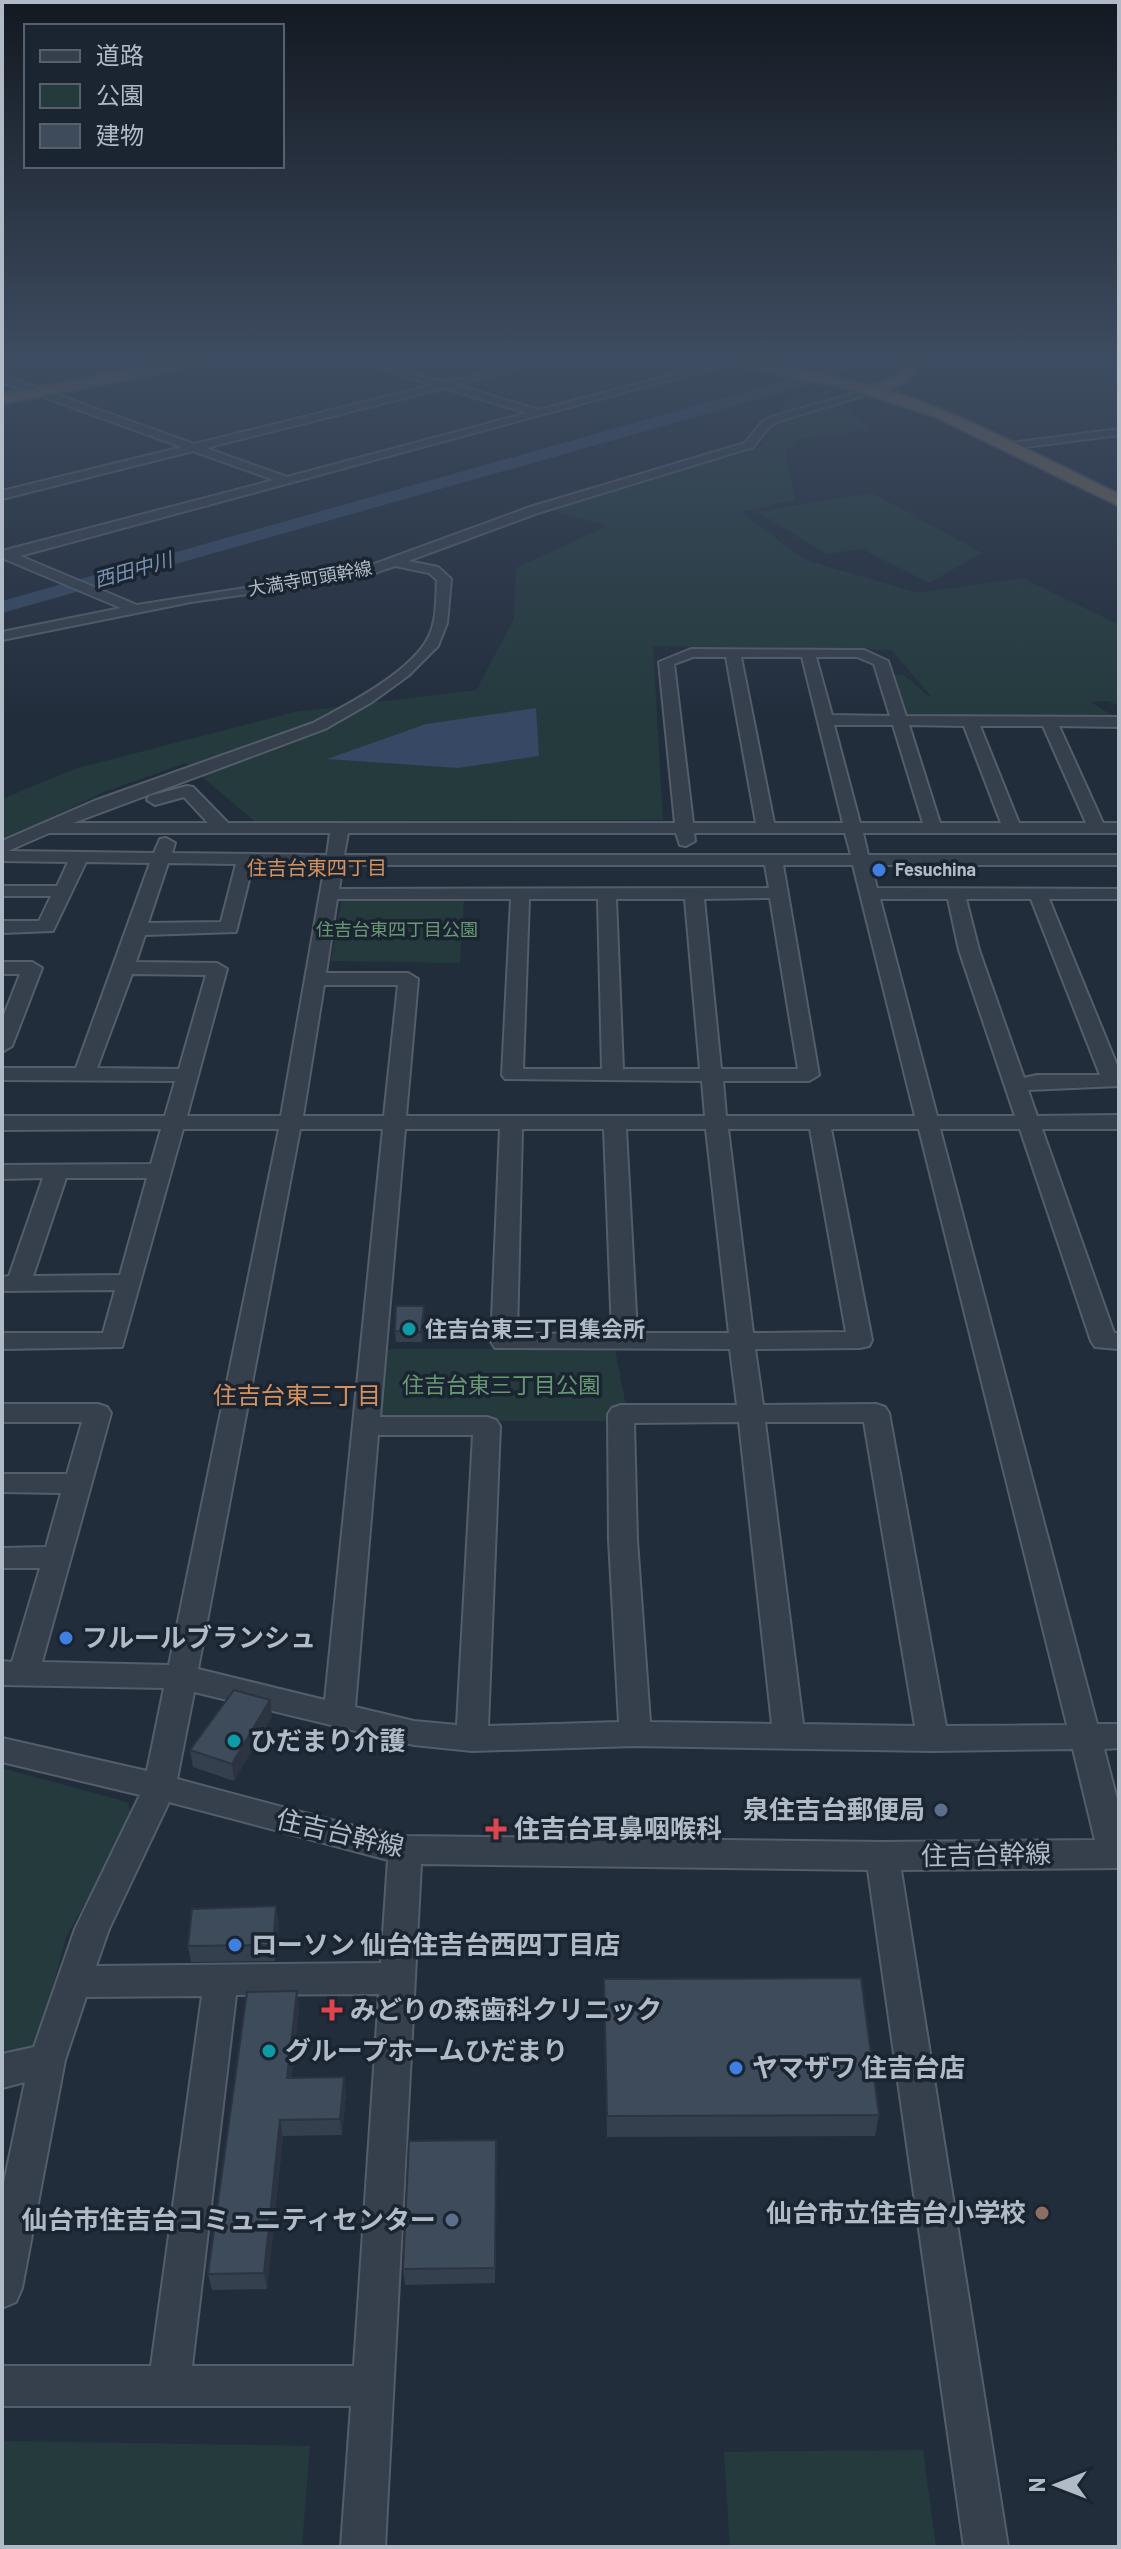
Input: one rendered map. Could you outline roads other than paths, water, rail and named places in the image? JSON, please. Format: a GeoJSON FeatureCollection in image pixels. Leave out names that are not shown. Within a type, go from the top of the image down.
{"type":"FeatureCollection","features":[{"type":"Feature","properties":{"kind":"highway"},"geometry":{"type":"LineString","coordinates":[[1079,481],[1119,501]]}},
{"type":"Feature","properties":{"kind":"street"},"geometry":{"type":"LineString","coordinates":[[2,495],[58,481]]}},
{"type":"Feature","properties":{"kind":"street"},"geometry":{"type":"LineString","coordinates":[[5,554],[287,481]]}},
{"type":"Feature","properties":{"kind":"street","name":"大満寺町頭幹線"},"geometry":{"type":"LineString","coordinates":[[2,636],[210,595],[348,577],[534,510],[630,481]]}},
{"type":"Feature","properties":{"kind":"street"},"geometry":{"type":"LineString","coordinates":[[5,554],[135,609]]}},
{"type":"Feature","properties":{"kind":"street"},"geometry":{"type":"LineString","coordinates":[[2,847],[100,805],[319,726],[351,710],[375,693],[427,651],[438,635],[444,579],[433,570],[396,562]]}},
{"type":"Feature","properties":{"kind":"street"},"geometry":{"type":"LineString","coordinates":[[687,859],[666,662],[691,653],[859,653],[881,661],[933,828]]}},
{"type":"Feature","properties":{"kind":"street"},"geometry":{"type":"LineString","coordinates":[[733,653],[766,828]]}},
{"type":"Feature","properties":{"kind":"street"},"geometry":{"type":"LineString","coordinates":[[808,653],[1117,1854]]}},
{"type":"Feature","properties":{"kind":"street"},"geometry":{"type":"LineString","coordinates":[[824,720],[1119,722]]}},
{"type":"Feature","properties":{"kind":"street"},"geometry":{"type":"LineString","coordinates":[[970,720],[1012,828]]}},
{"type":"Feature","properties":{"kind":"street"},"geometry":{"type":"LineString","coordinates":[[1048,720],[1097,828]]}},
{"type":"Feature","properties":{"kind":"street"},"geometry":{"type":"LineString","coordinates":[[106,829],[114,811],[187,791],[224,829]]}},
{"type":"Feature","properties":{"kind":"street"},"geometry":{"type":"LineString","coordinates":[[46,828],[1119,828]]}},
{"type":"Feature","properties":{"kind":"street"},"geometry":{"type":"LineString","coordinates":[[2,2288],[47,2060],[92,1929],[160,1787],[291,1122],[340,828]]}},
{"type":"Feature","properties":{"kind":"street"},"geometry":{"type":"LineString","coordinates":[[84,1074],[163,857],[169,829]]}},
{"type":"Feature","properties":{"kind":"street"},"geometry":{"type":"LineString","coordinates":[[2,856],[337,860],[1119,860]]}},
{"type":"Feature","properties":{"kind":"street"},"geometry":{"type":"LineString","coordinates":[[2,927],[46,927],[79,858]]}},
{"type":"Feature","properties":{"kind":"street"},"geometry":{"type":"LineString","coordinates":[[138,929],[229,928],[246,858]]}},
{"type":"Feature","properties":{"kind":"street"},"geometry":{"type":"LineString","coordinates":[[520,894],[512,1075],[809,1075],[773,859]]}},
{"type":"Feature","properties":{"kind":"street"},"geometry":{"type":"LineString","coordinates":[[2,891],[63,891]]}},
{"type":"Feature","properties":{"kind":"street"},"geometry":{"type":"LineString","coordinates":[[330,894],[777,893]]}},
{"type":"Feature","properties":{"kind":"street"},"geometry":{"type":"LineString","coordinates":[[869,893],[1119,894]]}},
{"type":"Feature","properties":{"kind":"street"},"geometry":{"type":"LineString","coordinates":[[607,894],[613,1075]]}},
{"type":"Feature","properties":{"kind":"street"},"geometry":{"type":"LineString","coordinates":[[694,894],[716,1121],[789,1738]]}},
{"type":"Feature","properties":{"kind":"street"},"geometry":{"type":"LineString","coordinates":[[956,894],[969,950],[1104,1341],[1119,1341]]}},
{"type":"Feature","properties":{"kind":"street"},"geometry":{"type":"LineString","coordinates":[[1016,1086],[1037,1081],[1113,1081],[1038,894]]}},
{"type":"Feature","properties":{"kind":"street"},"geometry":{"type":"LineString","coordinates":[[2,968],[32,968],[10,1006],[2,1046]]}},
{"type":"Feature","properties":{"kind":"street"},"geometry":{"type":"LineString","coordinates":[[2,1341],[113,1341],[217,969],[124,968]]}},
{"type":"Feature","properties":{"kind":"street"},"geometry":{"type":"LineString","coordinates":[[315,979],[408,979],[339,1715]]}},
{"type":"Feature","properties":{"kind":"street"},"geometry":{"type":"LineString","coordinates":[[2,1074],[187,1075]]}},
{"type":"Feature","properties":{"kind":"street"},"geometry":{"type":"LineString","coordinates":[[511,1121],[504,1342],[860,1340],[819,1121]]}},
{"type":"Feature","properties":{"kind":"street"},"geometry":{"type":"LineString","coordinates":[[615,1121],[625,1341]]}},
{"type":"Feature","properties":{"kind":"street"},"geometry":{"type":"LineString","coordinates":[[2,1123],[1119,1122]]}},
{"type":"Feature","properties":{"kind":"street"},"geometry":{"type":"LineString","coordinates":[[2,1172],[162,1171]]}},
{"type":"Feature","properties":{"kind":"street"},"geometry":{"type":"LineString","coordinates":[[57,1172],[10,1284],[130,1282]]}},
{"type":"Feature","properties":{"kind":"street"},"geometry":{"type":"LineString","coordinates":[[635,1734],[623,1540],[621,1414],[751,1411],[876,1413],[933,1739]]}},
{"type":"Feature","properties":{"kind":"street"},"geometry":{"type":"LineString","coordinates":[[2,1413],[98,1413],[56,1557],[13,1673],[182,1677],[414,1733],[472,1739],[635,1734],[933,1739],[1119,1736]]}},
{"type":"Feature","properties":{"kind":"street"},"geometry":{"type":"LineString","coordinates":[[368,1426],[487,1426],[472,1739]]}},
{"type":"Feature","properties":{"kind":"street"},"geometry":{"type":"LineString","coordinates":[[2,1483],[75,1484]]}},
{"type":"Feature","properties":{"kind":"street"},"geometry":{"type":"LineString","coordinates":[[2,1558],[56,1557]]}},
{"type":"Feature","properties":{"kind":"street","name":"住吉台幹線"},"geometry":{"type":"LineString","coordinates":[[2,1750],[160,1787],[354,1840],[405,1850],[882,1856],[1117,1854]]}},
{"type":"Feature","properties":{"kind":"street"},"geometry":{"type":"LineString","coordinates":[[363,2547],[370,2386],[405,1850]]}},
{"type":"Feature","properties":{"kind":"street"},"geometry":{"type":"LineString","coordinates":[[882,1856],[986,2547]]}},
{"type":"Feature","properties":{"kind":"street"},"geometry":{"type":"LineString","coordinates":[[72,1982],[397,1978]]}},
{"type":"Feature","properties":{"kind":"street"},"geometry":{"type":"LineString","coordinates":[[169,2386],[221,1980]]}},
{"type":"Feature","properties":{"kind":"street"},"geometry":{"type":"LineString","coordinates":[[2,2071],[47,2060]]}},
{"type":"Feature","properties":{"kind":"street"},"geometry":{"type":"LineString","coordinates":[[2,2386],[370,2386]]}},
{"type":"Feature","properties":{"kind":"water"},"geometry":{"type":"Polygon","coordinates":[[[536,708],[539,756],[458,768],[327,759],[426,724],[536,708]]]}},
{"type":"Feature","properties":{"kind":"waterway","name":"西田中川"},"geometry":{"type":"LineString","coordinates":[[2,607],[451,481]]}},
{"type":"Feature","properties":{"kind":"place","name":"Fesuchina"},"geometry":{"type":"Point","coordinates":[879,870]}},
{"type":"Feature","properties":{"kind":"place","name":"住吉台東三丁目集会所"},"geometry":{"type":"Point","coordinates":[409,1329]}},
{"type":"Feature","properties":{"kind":"place","name":"フルールブランシュ"},"geometry":{"type":"Point","coordinates":[66,1638]}},
{"type":"Feature","properties":{"kind":"place","name":"ひだまり介護"},"geometry":{"type":"Point","coordinates":[234,1741]}},
{"type":"Feature","properties":{"kind":"place","name":"泉住吉台郵便局"},"geometry":{"type":"Point","coordinates":[941,1810]}},
{"type":"Feature","properties":{"kind":"place","name":"住吉台耳鼻咽喉科"},"geometry":{"type":"Point","coordinates":[496,1829]}},
{"type":"Feature","properties":{"kind":"place","name":"ローソン 仙台住吉台西四丁目店"},"geometry":{"type":"Point","coordinates":[235,1945]}},
{"type":"Feature","properties":{"kind":"place","name":"みどりの森歯科クリニック"},"geometry":{"type":"Point","coordinates":[332,2010]}},
{"type":"Feature","properties":{"kind":"place","name":"グループホームひだまり"},"geometry":{"type":"Point","coordinates":[269,2051]}},
{"type":"Feature","properties":{"kind":"place","name":"ヤマザワ 住吉台店"},"geometry":{"type":"Point","coordinates":[736,2068]}},
{"type":"Feature","properties":{"kind":"place","name":"仙台市立住吉台小学校"},"geometry":{"type":"Point","coordinates":[1042,2213]}},
{"type":"Feature","properties":{"kind":"place","name":"仙台市住吉台コミュニティセンター"},"geometry":{"type":"Point","coordinates":[452,2220]}},
{"type":"Feature","properties":{"kind":"district","name":"住吉台東四丁目"},"geometry":{"type":"Point","coordinates":[317,868]}},
{"type":"Feature","properties":{"kind":"district","name":"住吉台東三丁目"},"geometry":{"type":"Point","coordinates":[297,1396]}},
{"type":"Feature","properties":{"kind":"park label","name":"住吉台東四丁目公園"},"geometry":{"type":"Point","coordinates":[397,930]}},
{"type":"Feature","properties":{"kind":"park label","name":"住吉台東三丁目公園"},"geometry":{"type":"Point","coordinates":[501,1385]}}]}
